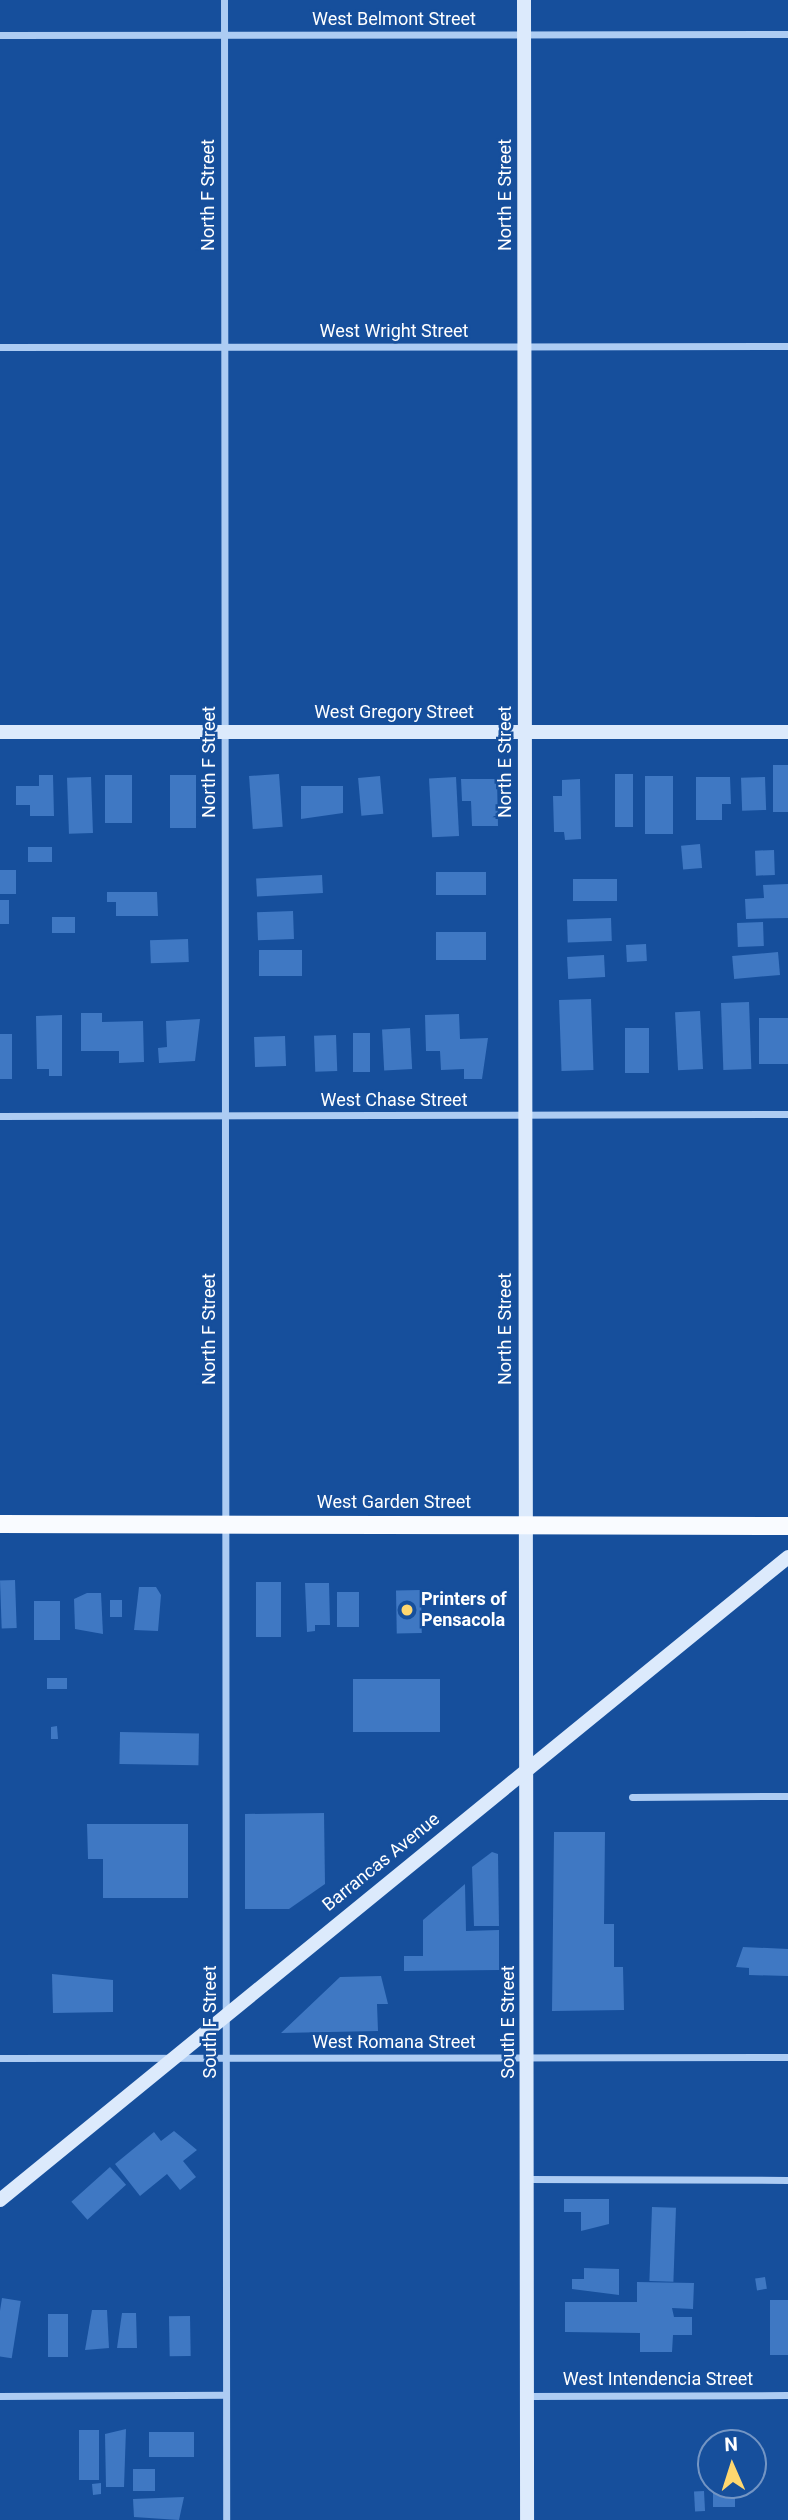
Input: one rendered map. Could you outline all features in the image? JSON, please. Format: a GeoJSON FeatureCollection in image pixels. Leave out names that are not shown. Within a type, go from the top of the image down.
{"type":"FeatureCollection","features":[{"type":"Feature","properties":{"kind":"main road","name":"West Garden Street"},"geometry":{"type":"LineString","coordinates":[[0,1524],[524,1523],[788,1526]]}},
{"type":"Feature","properties":{"kind":"street","name":"North F Street"},"geometry":{"type":"LineString","coordinates":[[224,0],[226,1524]]}},
{"type":"Feature","properties":{"kind":"street","name":"North E Street"},"geometry":{"type":"LineString","coordinates":[[524,0],[524,1523]]}},
{"type":"Feature","properties":{"kind":"street","name":"West Belmont Street"},"geometry":{"type":"LineString","coordinates":[[0,35],[788,34]]}},
{"type":"Feature","properties":{"kind":"street","name":"West Wright Street"},"geometry":{"type":"LineString","coordinates":[[0,347],[788,346]]}},
{"type":"Feature","properties":{"kind":"street","name":"West Gregory Street"},"geometry":{"type":"LineString","coordinates":[[0,732],[788,732]]}},
{"type":"Feature","properties":{"kind":"street","name":"West Chase Street"},"geometry":{"type":"LineString","coordinates":[[0,1116],[788,1114]]}},
{"type":"Feature","properties":{"kind":"street","name":"South E Street"},"geometry":{"type":"LineString","coordinates":[[524,1523],[527,2520]]}},
{"type":"Feature","properties":{"kind":"street","name":"South F Street"},"geometry":{"type":"LineString","coordinates":[[226,1524],[226,2520]]}},
{"type":"Feature","properties":{"kind":"street","name":"Barrancas Avenue"},"geometry":{"type":"LineString","coordinates":[[0,2200],[526,1768],[788,1557]]}},
{"type":"Feature","properties":{"kind":"street"},"geometry":{"type":"LineString","coordinates":[[632,1797],[788,1797]]}},
{"type":"Feature","properties":{"kind":"street","name":"West Romana Street"},"geometry":{"type":"LineString","coordinates":[[0,2058],[788,2057]]}},
{"type":"Feature","properties":{"kind":"street"},"geometry":{"type":"LineString","coordinates":[[527,2179],[788,2180]]}},
{"type":"Feature","properties":{"kind":"street"},"geometry":{"type":"LineString","coordinates":[[0,2396],[226,2395]]}},
{"type":"Feature","properties":{"kind":"street","name":"West Intendencia Street"},"geometry":{"type":"LineString","coordinates":[[527,2396],[788,2395]]}},
{"type":"Feature","properties":{"kind":"building"},"geometry":{"type":"Polygon","coordinates":[[[773,765],[788,765],[788,812],[773,812],[773,765]]]}},
{"type":"Feature","properties":{"kind":"building"},"geometry":{"type":"Polygon","coordinates":[[[279,774],[283,827],[253,829],[249,776],[279,774]]]}},
{"type":"Feature","properties":{"kind":"building"},"geometry":{"type":"Polygon","coordinates":[[[615,774],[633,774],[633,827],[615,827],[615,774]]]}},
{"type":"Feature","properties":{"kind":"building"},"geometry":{"type":"Polygon","coordinates":[[[39,775],[53,775],[54,816],[30,816],[30,805],[16,805],[16,786],[39,786],[39,775]]]}},
{"type":"Feature","properties":{"kind":"building"},"geometry":{"type":"Polygon","coordinates":[[[105,775],[132,775],[132,823],[105,823],[105,775]]]}},
{"type":"Feature","properties":{"kind":"building"},"geometry":{"type":"Polygon","coordinates":[[[170,775],[196,775],[196,828],[170,828],[170,775]]]}},
{"type":"Feature","properties":{"kind":"building"},"geometry":{"type":"Polygon","coordinates":[[[380,776],[383,814],[361,816],[358,778],[380,776]]]}},
{"type":"Feature","properties":{"kind":"building"},"geometry":{"type":"Polygon","coordinates":[[[645,776],[673,776],[673,834],[645,834],[645,776]]]}},
{"type":"Feature","properties":{"kind":"building"},"geometry":{"type":"Polygon","coordinates":[[[91,777],[93,833],[69,834],[67,778],[91,777]]]}},
{"type":"Feature","properties":{"kind":"building"},"geometry":{"type":"Polygon","coordinates":[[[456,777],[459,836],[432,837],[429,778],[456,777]]]}},
{"type":"Feature","properties":{"kind":"building"},"geometry":{"type":"Polygon","coordinates":[[[696,777],[730,777],[731,804],[722,804],[722,820],[696,820],[696,777]]]}},
{"type":"Feature","properties":{"kind":"building"},"geometry":{"type":"Polygon","coordinates":[[[765,777],[766,810],[742,811],[741,778],[765,777]]]}},
{"type":"Feature","properties":{"kind":"building"},"geometry":{"type":"Polygon","coordinates":[[[461,779],[497,779],[498,826],[472,826],[471,801],[462,801],[461,779]]]}},
{"type":"Feature","properties":{"kind":"building"},"geometry":{"type":"Polygon","coordinates":[[[580,779],[581,839],[565,840],[564,832],[554,832],[553,796],[562,796],[562,780],[580,779]]]}},
{"type":"Feature","properties":{"kind":"building"},"geometry":{"type":"Polygon","coordinates":[[[301,786],[343,786],[343,813],[301,819],[301,786]]]}},
{"type":"Feature","properties":{"kind":"building"},"geometry":{"type":"Polygon","coordinates":[[[700,844],[702,868],[683,870],[681,846],[700,844]]]}},
{"type":"Feature","properties":{"kind":"building"},"geometry":{"type":"Polygon","coordinates":[[[28,847],[52,847],[52,862],[28,862],[28,847]]]}},
{"type":"Feature","properties":{"kind":"building"},"geometry":{"type":"Polygon","coordinates":[[[774,850],[775,875],[756,876],[755,851],[774,850]]]}},
{"type":"Feature","properties":{"kind":"building"},"geometry":{"type":"Polygon","coordinates":[[[0,870],[16,870],[16,894],[0,894],[0,870]]]}},
{"type":"Feature","properties":{"kind":"building"},"geometry":{"type":"Polygon","coordinates":[[[436,872],[486,872],[486,895],[436,895],[436,872]]]}},
{"type":"Feature","properties":{"kind":"building"},"geometry":{"type":"Polygon","coordinates":[[[322,875],[323,893],[257,896],[256,878],[322,875]]]}},
{"type":"Feature","properties":{"kind":"building"},"geometry":{"type":"Polygon","coordinates":[[[573,879],[617,879],[617,901],[573,901],[573,879]]]}},
{"type":"Feature","properties":{"kind":"building"},"geometry":{"type":"Polygon","coordinates":[[[788,884],[788,918],[746,919],[745,899],[764,898],[763,885],[788,884]]]}},
{"type":"Feature","properties":{"kind":"building"},"geometry":{"type":"Polygon","coordinates":[[[107,892],[157,892],[158,916],[116,916],[116,902],[107,902],[107,892]]]}},
{"type":"Feature","properties":{"kind":"building"},"geometry":{"type":"Polygon","coordinates":[[[0,900],[9,900],[9,924],[0,924],[0,900]]]}},
{"type":"Feature","properties":{"kind":"building"},"geometry":{"type":"Polygon","coordinates":[[[293,911],[294,939],[258,940],[257,912],[293,911]]]}},
{"type":"Feature","properties":{"kind":"building"},"geometry":{"type":"Polygon","coordinates":[[[52,917],[75,917],[75,933],[52,933],[52,917]]]}},
{"type":"Feature","properties":{"kind":"building"},"geometry":{"type":"Polygon","coordinates":[[[611,918],[612,941],[568,943],[567,920],[611,918]]]}},
{"type":"Feature","properties":{"kind":"building"},"geometry":{"type":"Polygon","coordinates":[[[763,922],[764,946],[738,947],[737,923],[763,922]]]}},
{"type":"Feature","properties":{"kind":"building"},"geometry":{"type":"Polygon","coordinates":[[[436,932],[486,932],[486,960],[436,960],[436,932]]]}},
{"type":"Feature","properties":{"kind":"building"},"geometry":{"type":"Polygon","coordinates":[[[188,939],[189,962],[151,963],[150,940],[188,939]]]}},
{"type":"Feature","properties":{"kind":"building"},"geometry":{"type":"Polygon","coordinates":[[[646,944],[647,961],[627,962],[626,945],[646,944]]]}},
{"type":"Feature","properties":{"kind":"building"},"geometry":{"type":"Polygon","coordinates":[[[259,950],[302,950],[302,976],[259,976],[259,950]]]}},
{"type":"Feature","properties":{"kind":"building"},"geometry":{"type":"Polygon","coordinates":[[[778,952],[780,975],[734,979],[732,956],[778,952]]]}},
{"type":"Feature","properties":{"kind":"building"},"geometry":{"type":"Polygon","coordinates":[[[604,955],[605,977],[568,979],[567,957],[604,955]]]}},
{"type":"Feature","properties":{"kind":"building"},"geometry":{"type":"Polygon","coordinates":[[[591,999],[593,1070],[561,1071],[559,1000],[591,999]]]}},
{"type":"Feature","properties":{"kind":"building"},"geometry":{"type":"Polygon","coordinates":[[[749,1002],[751,1069],[723,1070],[721,1003],[749,1002]]]}},
{"type":"Feature","properties":{"kind":"building"},"geometry":{"type":"Polygon","coordinates":[[[700,1011],[703,1069],[678,1070],[675,1012],[700,1011]]]}},
{"type":"Feature","properties":{"kind":"building"},"geometry":{"type":"Polygon","coordinates":[[[81,1013],[102,1013],[102,1022],[143,1021],[144,1062],[119,1063],[119,1051],[81,1051],[81,1013]]]}},
{"type":"Feature","properties":{"kind":"building"},"geometry":{"type":"Polygon","coordinates":[[[459,1014],[460,1039],[488,1038],[482,1079],[464,1079],[464,1069],[441,1070],[440,1051],[426,1051],[425,1015],[459,1014]]]}},
{"type":"Feature","properties":{"kind":"building"},"geometry":{"type":"Polygon","coordinates":[[[62,1015],[62,1076],[49,1076],[49,1069],[37,1069],[36,1016],[62,1015]]]}},
{"type":"Feature","properties":{"kind":"building"},"geometry":{"type":"Polygon","coordinates":[[[759,1018],[788,1018],[788,1064],[759,1064],[759,1018]]]}},
{"type":"Feature","properties":{"kind":"building"},"geometry":{"type":"Polygon","coordinates":[[[200,1019],[195,1061],[159,1063],[158,1048],[167,1047],[166,1021],[200,1019]]]}},
{"type":"Feature","properties":{"kind":"building"},"geometry":{"type":"Polygon","coordinates":[[[410,1028],[412,1069],[384,1070],[382,1029],[410,1028]]]}},
{"type":"Feature","properties":{"kind":"building"},"geometry":{"type":"Polygon","coordinates":[[[625,1028],[649,1028],[649,1073],[625,1073],[625,1028]]]}},
{"type":"Feature","properties":{"kind":"building"},"geometry":{"type":"Polygon","coordinates":[[[353,1033],[370,1033],[370,1072],[353,1072],[353,1033]]]}},
{"type":"Feature","properties":{"kind":"building"},"geometry":{"type":"Polygon","coordinates":[[[0,1034],[12,1034],[12,1079],[0,1079],[0,1034]]]}},
{"type":"Feature","properties":{"kind":"building"},"geometry":{"type":"Polygon","coordinates":[[[336,1035],[337,1071],[315,1072],[314,1036],[336,1035]]]}},
{"type":"Feature","properties":{"kind":"building"},"geometry":{"type":"Polygon","coordinates":[[[285,1036],[286,1066],[255,1067],[254,1037],[285,1036]]]}},
{"type":"Feature","properties":{"kind":"building"},"geometry":{"type":"Polygon","coordinates":[[[15,1580],[17,1628],[2,1628],[0,1581],[15,1580]]]}},
{"type":"Feature","properties":{"kind":"building"},"geometry":{"type":"Polygon","coordinates":[[[256,1582],[281,1582],[281,1637],[256,1637],[256,1582]]]}},
{"type":"Feature","properties":{"kind":"building"},"geometry":{"type":"Polygon","coordinates":[[[305,1583],[329,1583],[330,1625],[315,1625],[315,1631],[307,1632],[305,1583]]]}},
{"type":"Feature","properties":{"kind":"building"},"geometry":{"type":"Polygon","coordinates":[[[139,1587],[156,1587],[161,1595],[158,1631],[134,1630],[139,1587]]]}},
{"type":"Feature","properties":{"kind":"building"},"geometry":{"type":"Polygon","coordinates":[[[396,1590],[421,1590],[422,1633],[397,1633],[396,1590]]]}},
{"type":"Feature","properties":{"kind":"building"},"geometry":{"type":"Polygon","coordinates":[[[337,1592],[359,1592],[359,1627],[337,1627],[337,1592]]]}},
{"type":"Feature","properties":{"kind":"building"},"geometry":{"type":"Polygon","coordinates":[[[87,1593],[101,1593],[103,1634],[75,1629],[74,1599],[87,1593]]]}},
{"type":"Feature","properties":{"kind":"building"},"geometry":{"type":"Polygon","coordinates":[[[110,1600],[122,1600],[122,1617],[110,1617],[110,1600]]]}},
{"type":"Feature","properties":{"kind":"building"},"geometry":{"type":"Polygon","coordinates":[[[34,1601],[60,1601],[60,1640],[34,1640],[34,1601]]]}},
{"type":"Feature","properties":{"kind":"building"},"geometry":{"type":"Polygon","coordinates":[[[47,1678],[67,1678],[67,1689],[47,1689],[47,1678]]]}},
{"type":"Feature","properties":{"kind":"building"},"geometry":{"type":"Polygon","coordinates":[[[353,1679],[440,1679],[440,1732],[353,1732],[353,1679]]]}},
{"type":"Feature","properties":{"kind":"building"},"geometry":{"type":"Polygon","coordinates":[[[57,1726],[58,1739],[51,1739],[51,1727],[57,1726]]]}},
{"type":"Feature","properties":{"kind":"building"},"geometry":{"type":"Polygon","coordinates":[[[120,1732],[199,1733],[198,1765],[119,1764],[120,1732]]]}},
{"type":"Feature","properties":{"kind":"building"},"geometry":{"type":"Polygon","coordinates":[[[324,1813],[325,1884],[289,1909],[245,1909],[245,1814],[324,1813]]]}},
{"type":"Feature","properties":{"kind":"building"},"geometry":{"type":"Polygon","coordinates":[[[87,1824],[188,1824],[188,1898],[103,1898],[103,1859],[88,1859],[87,1824]]]}},
{"type":"Feature","properties":{"kind":"building"},"geometry":{"type":"Polygon","coordinates":[[[554,1832],[605,1832],[604,1924],[614,1924],[614,1967],[623,1967],[624,2010],[552,2011],[554,1832]]]}},
{"type":"Feature","properties":{"kind":"building"},"geometry":{"type":"Polygon","coordinates":[[[492,1852],[498,1854],[499,1926],[474,1926],[472,1867],[492,1852]]]}},
{"type":"Feature","properties":{"kind":"building"},"geometry":{"type":"Polygon","coordinates":[[[465,1884],[466,1931],[499,1930],[499,1970],[404,1971],[404,1956],[423,1956],[423,1920],[465,1884]]]}},
{"type":"Feature","properties":{"kind":"building"},"geometry":{"type":"Polygon","coordinates":[[[743,1947],[788,1949],[788,1976],[749,1975],[749,1968],[736,1967],[743,1947]]]}},
{"type":"Feature","properties":{"kind":"building"},"geometry":{"type":"Polygon","coordinates":[[[52,1974],[113,1980],[113,2012],[53,2013],[52,1974]]]}},
{"type":"Feature","properties":{"kind":"building"},"geometry":{"type":"Polygon","coordinates":[[[381,1976],[388,2004],[377,2004],[378,2031],[281,2033],[340,1977],[381,1976]]]}},
{"type":"Feature","properties":{"kind":"building"},"geometry":{"type":"Polygon","coordinates":[[[174,2131],[197,2150],[183,2161],[196,2177],[180,2190],[167,2174],[140,2196],[115,2164],[154,2132],[161,2141],[174,2131]]]}},
{"type":"Feature","properties":{"kind":"building"},"geometry":{"type":"Polygon","coordinates":[[[110,2167],[126,2185],[87,2220],[71,2202],[110,2167]]]}},
{"type":"Feature","properties":{"kind":"building"},"geometry":{"type":"Polygon","coordinates":[[[564,2199],[609,2199],[609,2224],[581,2231],[581,2212],[564,2212],[564,2199]]]}},
{"type":"Feature","properties":{"kind":"building"},"geometry":{"type":"Polygon","coordinates":[[[652,2207],[676,2208],[673,2282],[649,2281],[652,2207]]]}},
{"type":"Feature","properties":{"kind":"building"},"geometry":{"type":"Polygon","coordinates":[[[584,2268],[619,2269],[619,2295],[572,2289],[572,2279],[584,2279],[584,2268]]]}},
{"type":"Feature","properties":{"kind":"building"},"geometry":{"type":"Polygon","coordinates":[[[765,2277],[767,2289],[757,2290],[755,2279],[765,2277]]]}},
{"type":"Feature","properties":{"kind":"building"},"geometry":{"type":"Polygon","coordinates":[[[637,2282],[694,2283],[693,2309],[672,2308],[674,2317],[692,2317],[692,2335],[673,2335],[672,2352],[640,2352],[640,2333],[565,2332],[565,2302],[637,2302],[637,2282]]]}},
{"type":"Feature","properties":{"kind":"building"},"geometry":{"type":"Polygon","coordinates":[[[2,2298],[21,2301],[12,2358],[0,2356],[2,2298]]]}},
{"type":"Feature","properties":{"kind":"building"},"geometry":{"type":"Polygon","coordinates":[[[770,2300],[788,2300],[788,2355],[770,2355],[770,2300]]]}},
{"type":"Feature","properties":{"kind":"building"},"geometry":{"type":"Polygon","coordinates":[[[92,2310],[107,2310],[109,2348],[85,2350],[92,2310]]]}},
{"type":"Feature","properties":{"kind":"building"},"geometry":{"type":"Polygon","coordinates":[[[122,2313],[136,2313],[137,2348],[117,2348],[122,2313]]]}},
{"type":"Feature","properties":{"kind":"building"},"geometry":{"type":"Polygon","coordinates":[[[48,2314],[68,2314],[68,2357],[48,2357],[48,2314]]]}},
{"type":"Feature","properties":{"kind":"building"},"geometry":{"type":"Polygon","coordinates":[[[169,2316],[190,2316],[191,2356],[170,2356],[169,2316]]]}},
{"type":"Feature","properties":{"kind":"building"},"geometry":{"type":"Polygon","coordinates":[[[126,2429],[124,2487],[106,2487],[105,2434],[126,2429]]]}},
{"type":"Feature","properties":{"kind":"building"},"geometry":{"type":"Polygon","coordinates":[[[79,2430],[99,2430],[99,2480],[79,2480],[79,2430]]]}},
{"type":"Feature","properties":{"kind":"building"},"geometry":{"type":"Polygon","coordinates":[[[149,2432],[194,2432],[194,2457],[149,2457],[149,2432]]]}},
{"type":"Feature","properties":{"kind":"building"},"geometry":{"type":"Polygon","coordinates":[[[133,2469],[155,2469],[155,2491],[133,2491],[133,2469]]]}},
{"type":"Feature","properties":{"kind":"building"},"geometry":{"type":"Polygon","coordinates":[[[101,2483],[101,2494],[93,2495],[92,2484],[101,2483]]]}},
{"type":"Feature","properties":{"kind":"building"},"geometry":{"type":"Polygon","coordinates":[[[697,2491],[697,2499],[704,2499],[705,2511],[695,2511],[694,2492],[697,2491]]]}},
{"type":"Feature","properties":{"kind":"building"},"geometry":{"type":"Polygon","coordinates":[[[184,2497],[179,2520],[134,2517],[133,2499],[184,2497]]]}},
{"type":"Feature","properties":{"kind":"building"},"geometry":{"type":"Polygon","coordinates":[[[713,2499],[735,2499],[735,2507],[713,2507],[713,2499]]]}},
{"type":"Feature","properties":{"kind":"place","name":"Printers of Pensacola"},"geometry":{"type":"Point","coordinates":[407,1610]}}]}
